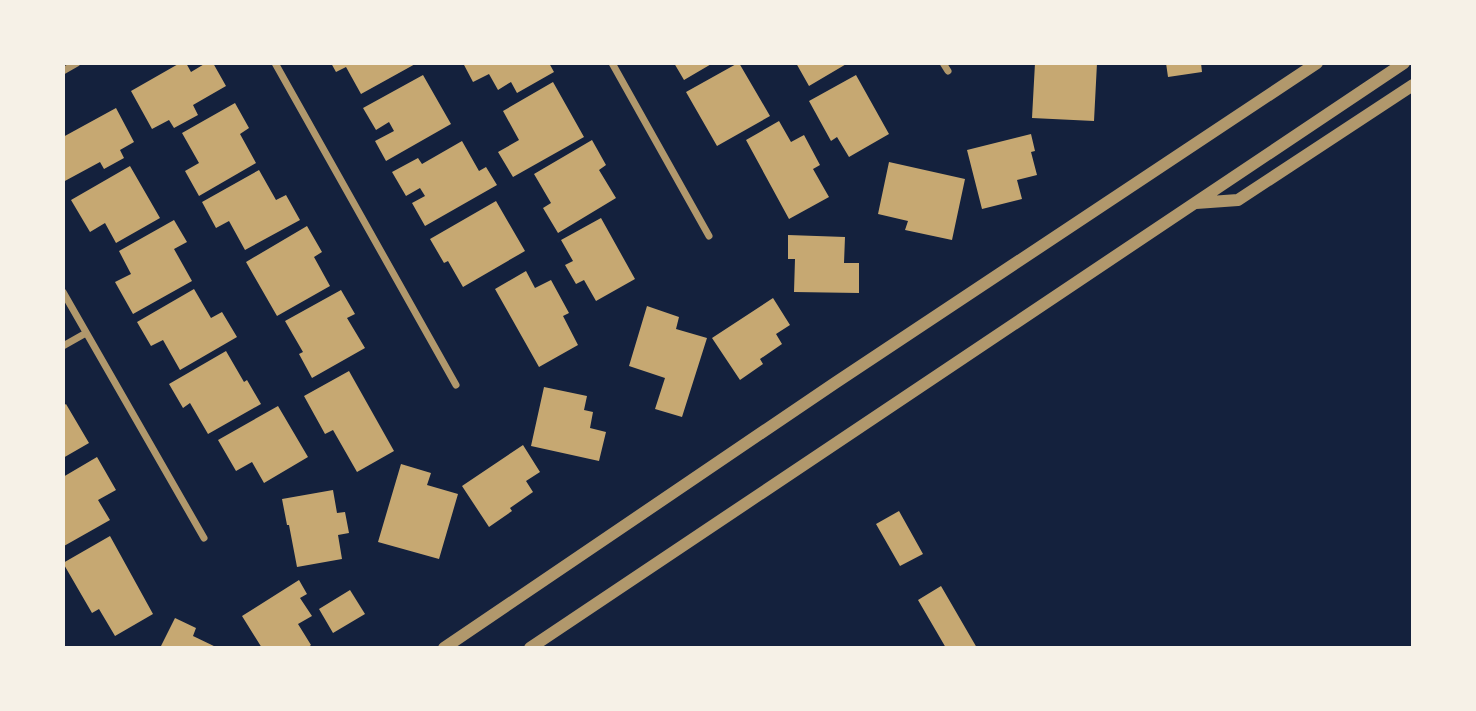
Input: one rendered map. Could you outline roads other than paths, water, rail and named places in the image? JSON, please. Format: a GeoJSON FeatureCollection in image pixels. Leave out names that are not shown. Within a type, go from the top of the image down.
{"type":"FeatureCollection","features":[{"type":"Feature","properties":{"kind":"street"},"geometry":{"type":"LineString","coordinates":[[63,71],[77,63]]}},
{"type":"Feature","properties":{"kind":"street"},"geometry":{"type":"LineString","coordinates":[[275,63],[456,385]]}},
{"type":"Feature","properties":{"kind":"street"},"geometry":{"type":"LineString","coordinates":[[612,63],[709,236]]}},
{"type":"Feature","properties":{"kind":"street"},"geometry":{"type":"LineString","coordinates":[[943,63],[948,72]]}},
{"type":"Feature","properties":{"kind":"street"},"geometry":{"type":"LineString","coordinates":[[444,648],[835,383],[1317,63]]}},
{"type":"Feature","properties":{"kind":"street"},"geometry":{"type":"LineString","coordinates":[[530,648],[1404,63]]}},
{"type":"Feature","properties":{"kind":"street"},"geometry":{"type":"LineString","coordinates":[[1196,203],[1238,200],[1413,85]]}},
{"type":"Feature","properties":{"kind":"street"},"geometry":{"type":"LineString","coordinates":[[63,292],[204,538]]}},
{"type":"Feature","properties":{"kind":"street"},"geometry":{"type":"LineString","coordinates":[[63,346],[86,333]]}}]}
